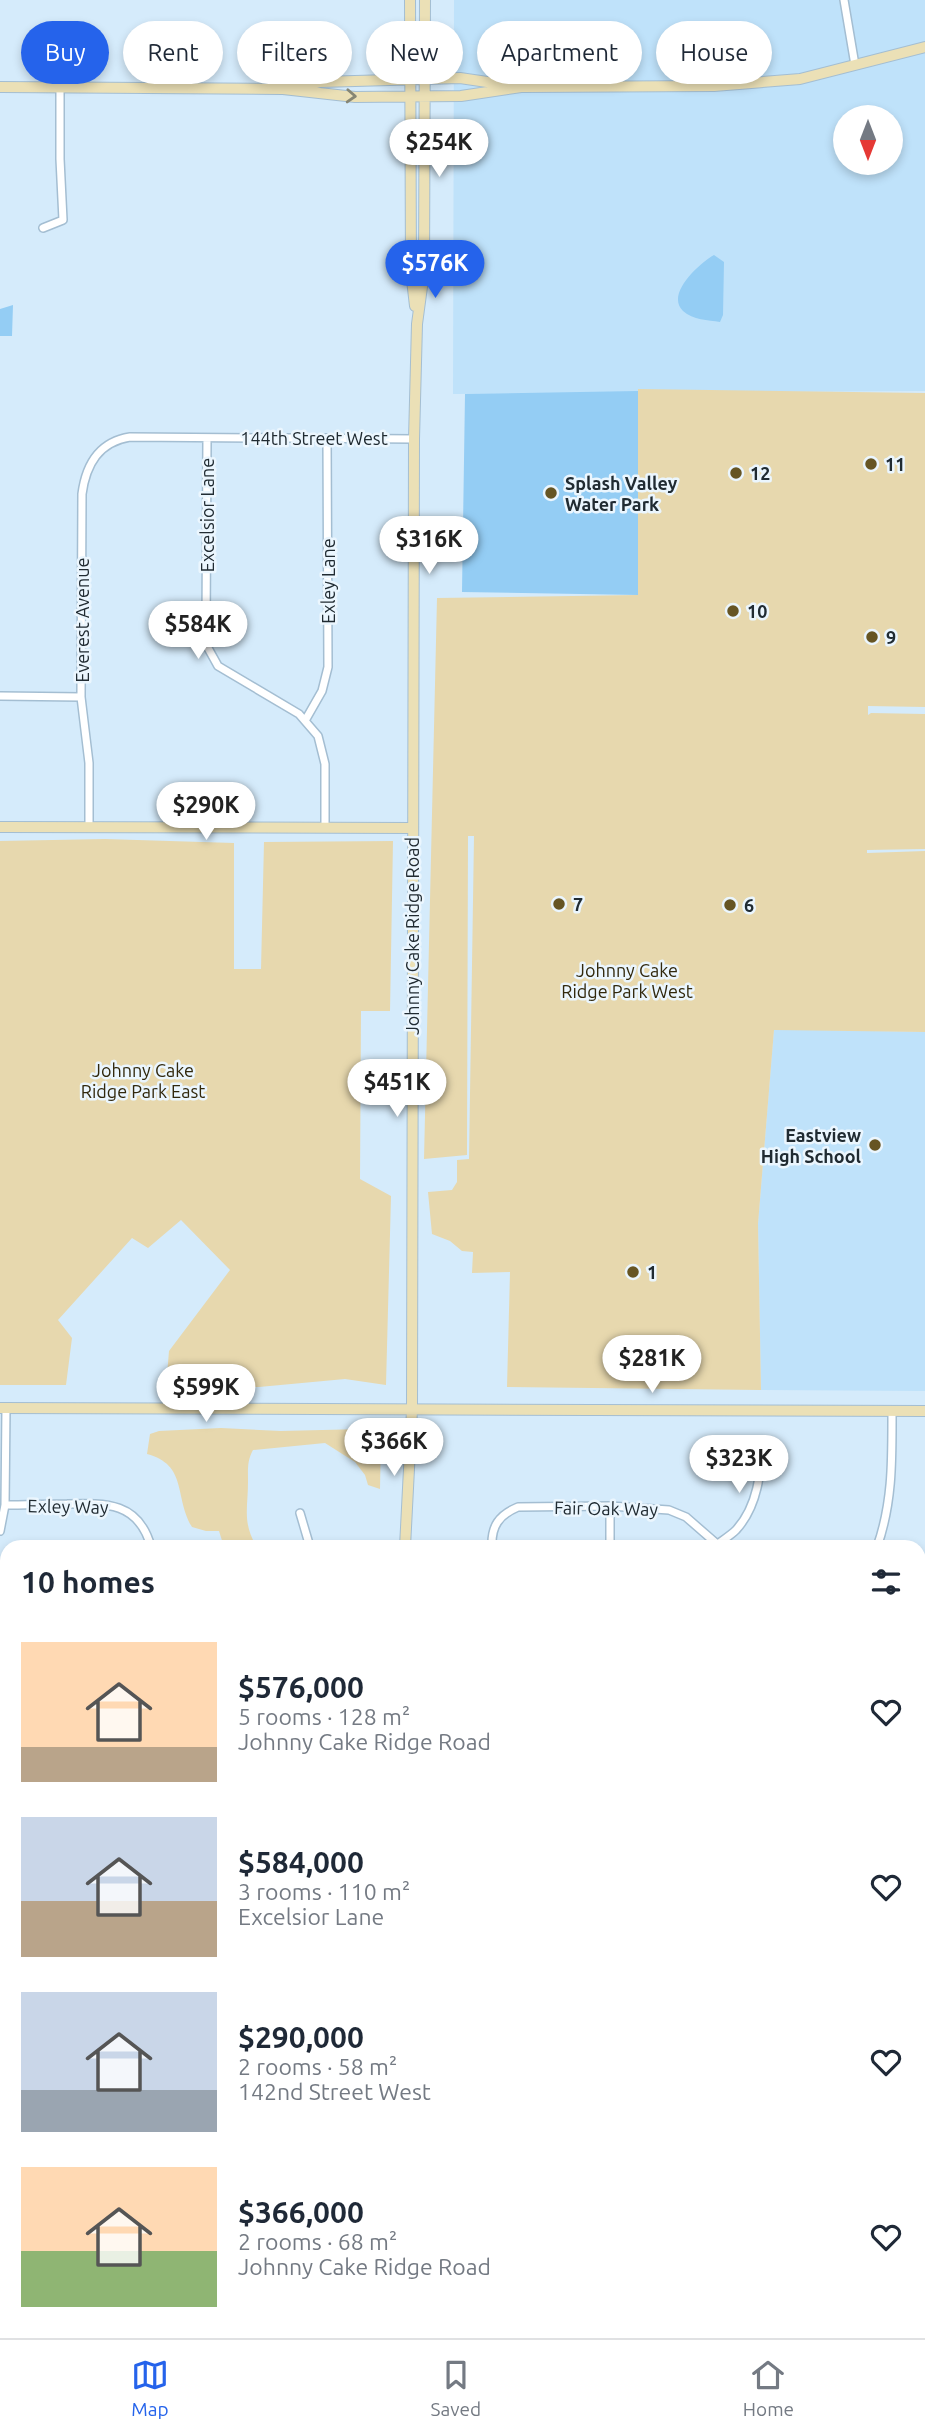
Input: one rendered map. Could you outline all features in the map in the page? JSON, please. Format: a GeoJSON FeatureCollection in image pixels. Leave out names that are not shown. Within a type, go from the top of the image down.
{"type":"FeatureCollection","features":[{"type":"Feature","properties":{"kind":"street","name":"Johnny Cake Ridge Road"},"geometry":{"type":"LineString","coordinates":[[410,0],[411,271],[417,324]]}},
{"type":"Feature","properties":{"kind":"street","name":"Johnny Cake Ridge Road"},"geometry":{"type":"LineString","coordinates":[[405,1540],[412,1410],[414,439],[417,324],[424,272],[425,0]]}},
{"type":"Feature","properties":{"kind":"street"},"geometry":{"type":"LineString","coordinates":[[844,0],[855,65]]}},
{"type":"Feature","properties":{"kind":"street"},"geometry":{"type":"LineString","coordinates":[[0,87],[283,89],[355,97],[410,87],[425,87],[460,78],[521,87],[725,85],[800,79],[925,47]]}},
{"type":"Feature","properties":{"kind":"street"},"geometry":{"type":"LineString","coordinates":[[283,89],[320,82],[425,87],[461,96],[521,87]]}},
{"type":"Feature","properties":{"kind":"street"},"geometry":{"type":"LineString","coordinates":[[43,229],[63,220],[60,88]]}},
{"type":"Feature","properties":{"kind":"street","name":"144th Street West"},"geometry":{"type":"LineString","coordinates":[[130,438],[414,439]]}},
{"type":"Feature","properties":{"kind":"street","name":"Everest Avenue"},"geometry":{"type":"LineString","coordinates":[[89,826],[89,763],[81,696],[83,485],[89,466],[97,453],[114,442],[130,438]]}},
{"type":"Feature","properties":{"kind":"street","name":"Excelsior Lane"},"geometry":{"type":"LineString","coordinates":[[207,438],[208,648],[214,661],[227,672],[306,719]]}},
{"type":"Feature","properties":{"kind":"street","name":"Exley Lane"},"geometry":{"type":"LineString","coordinates":[[306,719],[322,691],[328,667],[327,438]]}},
{"type":"Feature","properties":{"kind":"street"},"geometry":{"type":"LineString","coordinates":[[0,696],[81,696]]}},
{"type":"Feature","properties":{"kind":"street"},"geometry":{"type":"LineString","coordinates":[[306,719],[318,736],[324,755],[325,828]]}},
{"type":"Feature","properties":{"kind":"street"},"geometry":{"type":"LineString","coordinates":[[0,827],[413,828]]}},
{"type":"Feature","properties":{"kind":"street"},"geometry":{"type":"LineString","coordinates":[[0,1531],[5,1505],[3,1408],[925,1411]]}},
{"type":"Feature","properties":{"kind":"street"},"geometry":{"type":"LineString","coordinates":[[879,1540],[887,1514],[891,1483],[892,1411]]}},
{"type":"Feature","properties":{"kind":"street"},"geometry":{"type":"LineString","coordinates":[[722,1540],[736,1530],[749,1508],[761,1477],[762,1442]]}},
{"type":"Feature","properties":{"kind":"street","name":"Exley Way"},"geometry":{"type":"LineString","coordinates":[[5,1505],[81,1504],[117,1507],[139,1521],[148,1540]]}},
{"type":"Feature","properties":{"kind":"street"},"geometry":{"type":"LineString","coordinates":[[610,1506],[610,1540]]}},
{"type":"Feature","properties":{"kind":"street","name":"Fair Oak Way"},"geometry":{"type":"LineString","coordinates":[[492,1540],[492,1530],[507,1512],[518,1507],[610,1506],[669,1510],[686,1517],[710,1540]]}},
{"type":"Feature","properties":{"kind":"street"},"geometry":{"type":"LineString","coordinates":[[300,1513],[308,1540]]}},
{"type":"Feature","properties":{"kind":"shaded area"},"geometry":{"type":"Polygon","coordinates":[[[454,0],[925,0],[925,391],[453,394],[454,84],[463,84],[463,21],[454,21],[454,0]]]}},
{"type":"Feature","properties":{"kind":"shaded area"},"geometry":{"type":"Polygon","coordinates":[[[714,255],[724,262],[723,315],[720,322],[691,316],[683,311],[678,296],[686,280],[714,255]]]}},
{"type":"Feature","properties":{"kind":"shaded area"},"geometry":{"type":"Polygon","coordinates":[[[13,305],[12,336],[0,336],[0,309],[13,305]]]}},
{"type":"Feature","properties":{"kind":"shaded area","name":"Splash Valley Water Park"},"geometry":{"type":"Polygon","coordinates":[[[638,391],[638,595],[462,592],[465,394],[638,391]]]}},
{"type":"Feature","properties":{"kind":"shaded area"},"geometry":{"type":"Polygon","coordinates":[[[774,1029],[925,1032],[925,1391],[761,1390],[758,1224],[774,1029]]]}},
{"type":"Feature","properties":{"kind":"green space","name":"Johnny Cake Ridge Park West"},"geometry":{"type":"Polygon","coordinates":[[[638,389],[925,393],[925,707],[868,706],[868,715],[925,714],[925,849],[867,850],[867,853],[925,851],[925,1032],[774,1030],[758,1224],[761,1390],[507,1387],[510,1272],[472,1273],[473,1252],[462,1251],[450,1241],[432,1234],[428,1192],[452,1190],[457,1182],[457,1160],[469,1159],[474,836],[468,836],[467,1155],[424,1159],[437,598],[637,595],[638,389]]]}},
{"type":"Feature","properties":{"kind":"green space","name":"Johnny Cake Ridge Park East"},"geometry":{"type":"Polygon","coordinates":[[[105,839],[234,843],[234,969],[261,969],[264,842],[393,841],[390,1011],[361,1011],[360,1179],[391,1196],[386,1385],[345,1379],[259,1387],[166,1387],[169,1351],[230,1270],[181,1220],[148,1248],[132,1238],[58,1320],[72,1338],[66,1385],[0,1385],[0,841],[105,839]]]}},
{"type":"Feature","properties":{"kind":"green space"},"geometry":{"type":"Polygon","coordinates":[[[221,1428],[281,1431],[364,1429],[381,1434],[380,1489],[368,1485],[365,1475],[355,1462],[325,1443],[253,1450],[248,1465],[247,1515],[253,1540],[222,1540],[219,1531],[192,1527],[175,1474],[160,1459],[147,1454],[150,1434],[159,1431],[221,1428]]]}},
{"type":"Feature","properties":{"kind":"place","name":"11"},"geometry":{"type":"Point","coordinates":[871,464]}},
{"type":"Feature","properties":{"kind":"place","name":"12"},"geometry":{"type":"Point","coordinates":[736,473]}},
{"type":"Feature","properties":{"kind":"place","name":"Splash Valley Water Park"},"geometry":{"type":"Point","coordinates":[551,493]}},
{"type":"Feature","properties":{"kind":"place","name":"10"},"geometry":{"type":"Point","coordinates":[733,611]}},
{"type":"Feature","properties":{"kind":"place","name":"9"},"geometry":{"type":"Point","coordinates":[872,637]}},
{"type":"Feature","properties":{"kind":"place","name":"7"},"geometry":{"type":"Point","coordinates":[559,904]}},
{"type":"Feature","properties":{"kind":"place","name":"6"},"geometry":{"type":"Point","coordinates":[730,905]}},
{"type":"Feature","properties":{"kind":"place","name":"Eastview High School"},"geometry":{"type":"Point","coordinates":[875,1145]}},
{"type":"Feature","properties":{"kind":"place","name":"1"},"geometry":{"type":"Point","coordinates":[633,1272]}}]}
